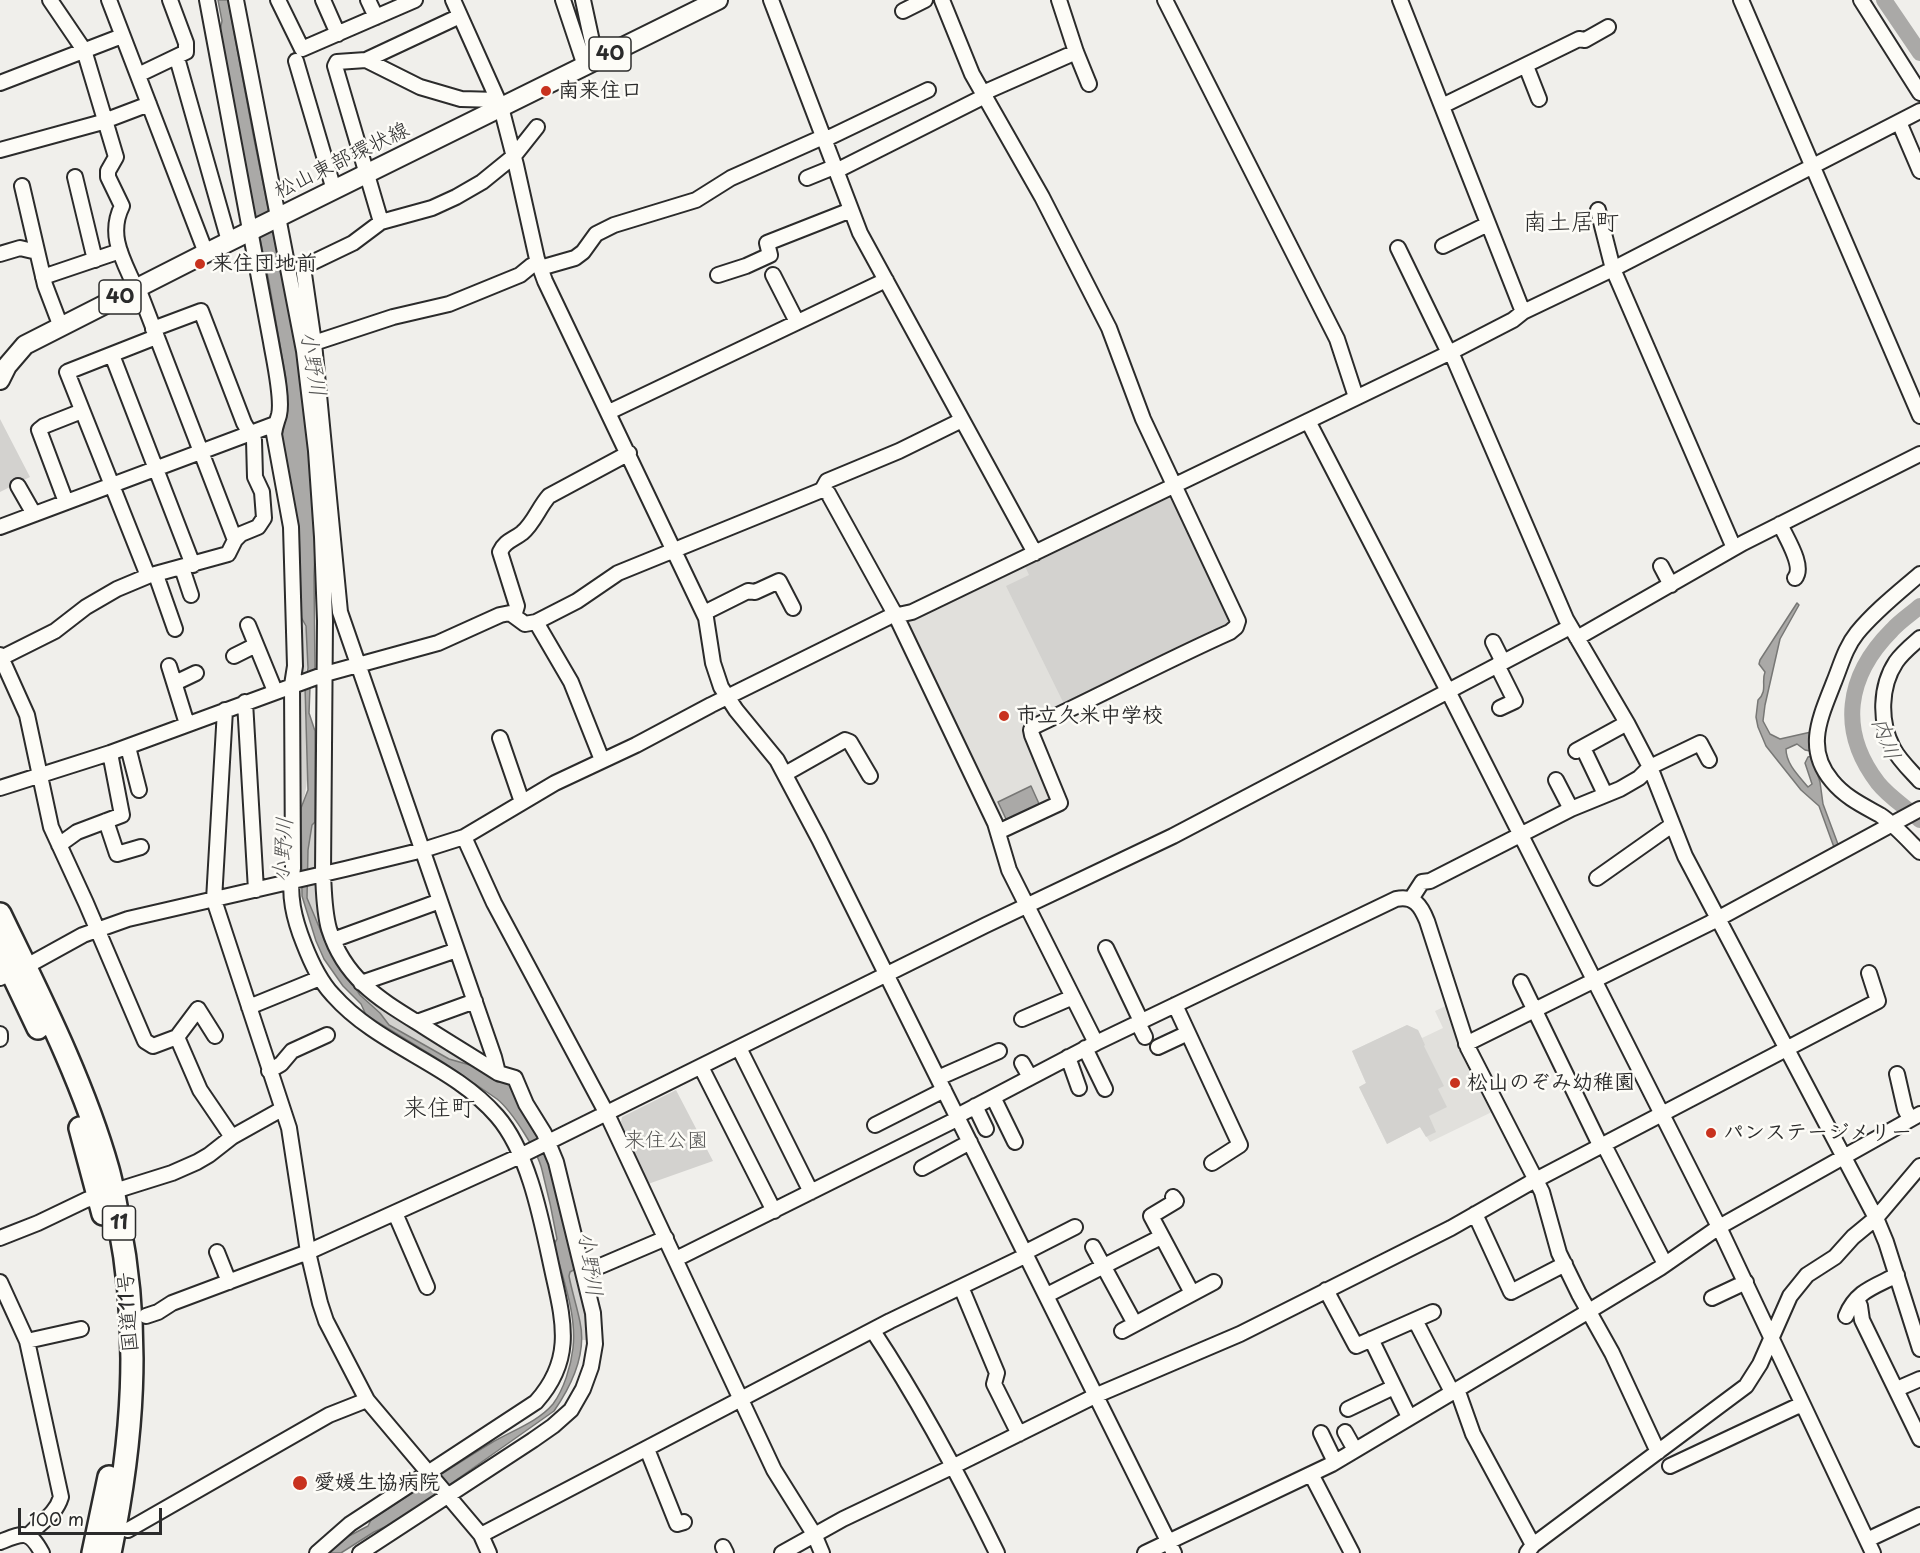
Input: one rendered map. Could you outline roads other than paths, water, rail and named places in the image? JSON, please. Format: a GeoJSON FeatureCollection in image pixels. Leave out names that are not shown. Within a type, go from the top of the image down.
{"type":"FeatureCollection","features":[{"type":"Feature","properties":{"kind":"highway","name":"国道11号"},"geometry":{"type":"LineString","coordinates":[[0,914],[12,973]]}},
{"type":"Feature","properties":{"kind":"highway","name":"国道11号"},"geometry":{"type":"LineString","coordinates":[[0,948],[12,973],[83,1095],[108,1170],[106,1194],[115,1279],[118,1404],[108,1484],[93,1553]]}},
{"type":"Feature","properties":{"kind":"highway","name":"国道11号"},"geometry":{"type":"LineString","coordinates":[[106,1194],[129,1279],[133,1375],[128,1442],[110,1553]]}},
{"type":"Feature","properties":{"kind":"main road","name":"松山東部環状線"},"geometry":{"type":"LineString","coordinates":[[2,368],[25,345],[500,104],[718,0]]}},
{"type":"Feature","properties":{"kind":"street"},"geometry":{"type":"LineString","coordinates":[[50,0],[84,50],[116,157],[108,171],[108,177],[122,206],[117,215],[114,230],[120,251],[155,333],[235,540]]}},
{"type":"Feature","properties":{"kind":"street"},"geometry":{"type":"LineString","coordinates":[[109,0],[206,253]]}},
{"type":"Feature","properties":{"kind":"street"},"geometry":{"type":"LineString","coordinates":[[138,75],[177,58],[184,54],[187,48],[170,0]]}},
{"type":"Feature","properties":{"kind":"street"},"geometry":{"type":"LineString","coordinates":[[207,0],[252,230],[279,397],[279,414],[274,434],[291,527],[295,666],[292,881],[296,922],[320,978],[351,1013],[477,1096],[510,1134],[522,1155],[534,1189],[564,1323],[560,1361],[554,1377],[536,1402],[350,1524],[317,1553]]}},
{"type":"Feature","properties":{"kind":"street"},"geometry":{"type":"LineString","coordinates":[[236,0],[304,351],[316,451],[322,537],[322,874],[326,914],[333,940],[344,963],[373,994],[498,1073],[515,1078],[547,1143],[565,1192],[593,1313],[595,1344],[591,1367],[583,1389],[571,1410],[553,1426],[446,1493],[433,1506],[360,1553]]}},
{"type":"Feature","properties":{"kind":"street"},"geometry":{"type":"LineString","coordinates":[[278,0],[302,49],[415,0]]}},
{"type":"Feature","properties":{"kind":"street"},"geometry":{"type":"LineString","coordinates":[[322,0],[338,34]]}},
{"type":"Feature","properties":{"kind":"street"},"geometry":{"type":"LineString","coordinates":[[368,0],[376,17]]}},
{"type":"Feature","properties":{"kind":"street"},"geometry":{"type":"LineString","coordinates":[[453,0],[500,104],[539,265],[704,614],[710,634],[716,675],[727,698],[777,759],[819,839],[1027,1253],[1171,1547]]}},
{"type":"Feature","properties":{"kind":"street"},"geometry":{"type":"LineString","coordinates":[[563,0],[590,63]]}},
{"type":"Feature","properties":{"kind":"street"},"geometry":{"type":"LineString","coordinates":[[583,0],[590,63]]}},
{"type":"Feature","properties":{"kind":"street"},"geometry":{"type":"LineString","coordinates":[[771,0],[860,233],[1035,553]]}},
{"type":"Feature","properties":{"kind":"street"},"geometry":{"type":"LineString","coordinates":[[903,11],[926,0]]}},
{"type":"Feature","properties":{"kind":"street"},"geometry":{"type":"LineString","coordinates":[[942,0],[972,74],[1042,197],[1109,328],[1143,419],[1238,621],[1236,627],[1230,632],[1171,658],[1133,680],[1033,728],[1032,735],[1060,803],[998,832]]}},
{"type":"Feature","properties":{"kind":"street"},"geometry":{"type":"LineString","coordinates":[[1059,0],[1089,84]]}},
{"type":"Feature","properties":{"kind":"street"},"geometry":{"type":"LineString","coordinates":[[1165,0],[1337,339],[1356,397]]}},
{"type":"Feature","properties":{"kind":"street"},"geometry":{"type":"LineString","coordinates":[[1400,0],[1523,312]]}},
{"type":"Feature","properties":{"kind":"street"},"geometry":{"type":"LineString","coordinates":[[1741,0],[1920,416]]}},
{"type":"Feature","properties":{"kind":"street"},"geometry":{"type":"LineString","coordinates":[[1861,0],[1920,93]]}},
{"type":"Feature","properties":{"kind":"street"},"geometry":{"type":"LineString","coordinates":[[381,222],[335,66],[337,62],[366,60],[460,16]]}},
{"type":"Feature","properties":{"kind":"street"},"geometry":{"type":"LineString","coordinates":[[1442,106],[1580,39],[1585,40],[1608,27]]}},
{"type":"Feature","properties":{"kind":"street"},"geometry":{"type":"LineString","coordinates":[[0,83],[122,36]]}},
{"type":"Feature","properties":{"kind":"street"},"geometry":{"type":"LineString","coordinates":[[807,178],[835,169],[1076,52]]}},
{"type":"Feature","properties":{"kind":"street"},"geometry":{"type":"LineString","coordinates":[[177,58],[229,241]]}},
{"type":"Feature","properties":{"kind":"street"},"geometry":{"type":"LineString","coordinates":[[366,60],[420,87],[461,99],[500,104]]}},
{"type":"Feature","properties":{"kind":"street"},"geometry":{"type":"LineString","coordinates":[[297,61],[334,190]]}},
{"type":"Feature","properties":{"kind":"street"},"geometry":{"type":"LineString","coordinates":[[1526,66],[1539,99]]}},
{"type":"Feature","properties":{"kind":"street"},"geometry":{"type":"LineString","coordinates":[[314,343],[393,317],[449,304],[520,275],[531,266],[575,258],[583,252],[596,234],[614,225],[696,200],[731,178],[928,90]]}},
{"type":"Feature","properties":{"kind":"street"},"geometry":{"type":"LineString","coordinates":[[0,150],[105,121],[149,104]]}},
{"type":"Feature","properties":{"kind":"street"},"geometry":{"type":"LineString","coordinates":[[12,973],[97,930],[137,916],[423,850],[464,837],[555,783],[636,745],[852,634],[889,617],[912,612],[1450,352],[1513,320],[1523,312],[1814,167],[1920,111]]}},
{"type":"Feature","properties":{"kind":"street"},"geometry":{"type":"LineString","coordinates":[[1899,122],[1920,171]]}},
{"type":"Feature","properties":{"kind":"street"},"geometry":{"type":"LineString","coordinates":[[498,1073],[338,603],[314,343],[303,267],[353,243],[381,222],[446,203],[482,182],[514,156],[537,127]]}},
{"type":"Feature","properties":{"kind":"street"},"geometry":{"type":"LineString","coordinates":[[75,177],[95,260]]}},
{"type":"Feature","properties":{"kind":"street"},"geometry":{"type":"LineString","coordinates":[[22,186],[43,277],[61,327]]}},
{"type":"Feature","properties":{"kind":"street"},"geometry":{"type":"LineString","coordinates":[[718,275],[770,255],[767,243],[851,210]]}},
{"type":"Feature","properties":{"kind":"street"},"geometry":{"type":"LineString","coordinates":[[1599,210],[1613,268],[1734,548]]}},
{"type":"Feature","properties":{"kind":"street"},"geometry":{"type":"LineString","coordinates":[[1443,246],[1488,224]]}},
{"type":"Feature","properties":{"kind":"street"},"geometry":{"type":"LineString","coordinates":[[0,254],[20,248],[38,252]]}},
{"type":"Feature","properties":{"kind":"street"},"geometry":{"type":"LineString","coordinates":[[1398,249],[1450,352],[1574,632],[1650,767],[1685,856],[1876,1218],[1887,1242],[1920,1349]]}},
{"type":"Feature","properties":{"kind":"street"},"geometry":{"type":"LineString","coordinates":[[43,277],[120,251]]}},
{"type":"Feature","properties":{"kind":"street"},"geometry":{"type":"LineString","coordinates":[[773,275],[797,322]]}},
{"type":"Feature","properties":{"kind":"street"},"geometry":{"type":"LineString","coordinates":[[609,412],[886,280]]}},
{"type":"Feature","properties":{"kind":"street"},"geometry":{"type":"LineString","coordinates":[[175,629],[152,575],[110,485],[67,372],[112,355],[201,310],[244,423],[252,433],[255,477],[262,492],[264,518],[258,527],[241,534],[228,554],[188,567],[152,575],[103,597],[55,632],[1,657],[27,715],[51,827],[87,903],[145,1041],[153,1046],[177,1036],[198,1009],[215,1036]]}},
{"type":"Feature","properties":{"kind":"street"},"geometry":{"type":"LineString","coordinates":[[112,355],[156,469],[188,567],[190,595]]}},
{"type":"Feature","properties":{"kind":"street"},"geometry":{"type":"LineString","coordinates":[[66,502],[39,430],[82,411]]}},
{"type":"Feature","properties":{"kind":"street"},"geometry":{"type":"LineString","coordinates":[[0,788],[128,747],[294,684],[358,663],[438,643],[500,615],[510,613],[525,624],[536,622],[577,601],[618,573],[822,490],[827,481],[899,451],[962,420]]}},
{"type":"Feature","properties":{"kind":"street"},"geometry":{"type":"LineString","coordinates":[[1308,421],[1448,691],[1719,1227],[1873,1553]]}},
{"type":"Feature","properties":{"kind":"street"},"geometry":{"type":"LineString","coordinates":[[0,526],[275,424]]}},
{"type":"Feature","properties":{"kind":"street"},"geometry":{"type":"LineString","coordinates":[[514,616],[517,606],[500,552],[504,544],[522,533],[549,496],[629,453]]}},
{"type":"Feature","properties":{"kind":"street"},"geometry":{"type":"LineString","coordinates":[[146,1316],[172,1303],[308,1252],[607,1114],[1173,836],[1500,664],[1574,632],[1671,585],[1734,548],[1920,454]]}},
{"type":"Feature","properties":{"kind":"street"},"geometry":{"type":"LineString","coordinates":[[18,486],[34,514]]}},
{"type":"Feature","properties":{"kind":"street"},"geometry":{"type":"LineString","coordinates":[[822,490],[828,493],[833,501],[896,616],[995,823],[1009,870],[1073,997],[1105,1089]]}},
{"type":"Feature","properties":{"kind":"street"},"geometry":{"type":"LineString","coordinates":[[1780,524],[1798,562],[1800,570],[1796,578]]}},
{"type":"Feature","properties":{"kind":"street"},"geometry":{"type":"LineString","coordinates":[[1661,566],[1671,585]]}},
{"type":"Feature","properties":{"kind":"street"},"geometry":{"type":"LineString","coordinates":[[1920,574],[1880,607],[1855,635],[1843,656],[1819,719],[1816,735],[1823,768],[1831,780],[1857,804],[1894,824],[1920,852]]}},
{"type":"Feature","properties":{"kind":"street"},"geometry":{"type":"LineString","coordinates":[[704,614],[748,591],[755,592],[779,581],[793,608]]}},
{"type":"Feature","properties":{"kind":"street"},"geometry":{"type":"LineString","coordinates":[[536,622],[571,682],[602,760]]}},
{"type":"Feature","properties":{"kind":"street"},"geometry":{"type":"LineString","coordinates":[[248,625],[274,691]]}},
{"type":"Feature","properties":{"kind":"street"},"geometry":{"type":"LineString","coordinates":[[1920,638],[1897,661],[1889,675],[1884,692],[1883,708],[1886,729],[1893,749],[1920,781]]}},
{"type":"Feature","properties":{"kind":"street"},"geometry":{"type":"LineString","coordinates":[[1493,642],[1515,701],[1500,708]]}},
{"type":"Feature","properties":{"kind":"street"},"geometry":{"type":"LineString","coordinates":[[234,656],[256,645]]}},
{"type":"Feature","properties":{"kind":"street"},"geometry":{"type":"LineString","coordinates":[[169,666],[187,724]]}},
{"type":"Feature","properties":{"kind":"street"},"geometry":{"type":"LineString","coordinates":[[175,683],[196,673]]}},
{"type":"Feature","properties":{"kind":"street"},"geometry":{"type":"LineString","coordinates":[[245,702],[256,890]]}},
{"type":"Feature","properties":{"kind":"street"},"geometry":{"type":"LineString","coordinates":[[225,710],[214,900],[289,1128],[308,1252],[326,1321],[367,1400],[481,1535],[489,1553]]}},
{"type":"Feature","properties":{"kind":"street"},"geometry":{"type":"LineString","coordinates":[[1605,794],[1579,750],[1627,723]]}},
{"type":"Feature","properties":{"kind":"street"},"geometry":{"type":"LineString","coordinates":[[500,738],[522,802]]}},
{"type":"Feature","properties":{"kind":"street"},"geometry":{"type":"LineString","coordinates":[[785,774],[845,740],[850,742],[870,776]]}},
{"type":"Feature","properties":{"kind":"street"},"geometry":{"type":"LineString","coordinates":[[1411,899],[1422,882],[1430,881],[1571,809],[1639,778],[1650,767],[1700,743],[1709,760]]}},
{"type":"Feature","properties":{"kind":"street"},"geometry":{"type":"LineString","coordinates":[[128,747],[138,790]]}},
{"type":"Feature","properties":{"kind":"street"},"geometry":{"type":"LineString","coordinates":[[59,845],[78,832],[122,815],[110,753]]}},
{"type":"Feature","properties":{"kind":"street"},"geometry":{"type":"LineString","coordinates":[[1556,780],[1571,809]]}},
{"type":"Feature","properties":{"kind":"street"},"geometry":{"type":"LineString","coordinates":[[1466,1044],[1718,918],[1920,808]]}},
{"type":"Feature","properties":{"kind":"street"},"geometry":{"type":"LineString","coordinates":[[106,821],[117,854],[137,851]]}},
{"type":"Feature","properties":{"kind":"street"},"geometry":{"type":"LineString","coordinates":[[1597,878],[1672,825]]}},
{"type":"Feature","properties":{"kind":"street"},"geometry":{"type":"LineString","coordinates":[[464,837],[499,913],[607,1114],[774,1470],[814,1533],[822,1553]]}},
{"type":"Feature","properties":{"kind":"street"},"geometry":{"type":"LineString","coordinates":[[676,1259],[958,1117],[1090,1046],[1404,897],[1411,899],[1423,910],[1466,1044],[1542,1191],[1564,1264],[1612,1353],[1658,1452]]}},
{"type":"Feature","properties":{"kind":"street"},"geometry":{"type":"LineString","coordinates":[[333,940],[440,901]]}},
{"type":"Feature","properties":{"kind":"street"},"geometry":{"type":"LineString","coordinates":[[1106,948],[1145,1037]]}},
{"type":"Feature","properties":{"kind":"street"},"geometry":{"type":"LineString","coordinates":[[361,983],[457,950]]}},
{"type":"Feature","properties":{"kind":"street"},"geometry":{"type":"LineString","coordinates":[[782,1553],[814,1533],[1097,1395],[1240,1334],[1475,1214],[1878,1001],[1869,973]]}},
{"type":"Feature","properties":{"kind":"street"},"geometry":{"type":"LineString","coordinates":[[249,1007],[320,978]]}},
{"type":"Feature","properties":{"kind":"street"},"geometry":{"type":"LineString","coordinates":[[1521,982],[1665,1264]]}},
{"type":"Feature","properties":{"kind":"street"},"geometry":{"type":"LineString","coordinates":[[1022,1019],[1073,997]]}},
{"type":"Feature","properties":{"kind":"street"},"geometry":{"type":"LineString","coordinates":[[417,1022],[475,1001]]}},
{"type":"Feature","properties":{"kind":"street"},"geometry":{"type":"LineString","coordinates":[[1175,1005],[1240,1145],[1212,1163]]}},
{"type":"Feature","properties":{"kind":"street"},"geometry":{"type":"LineString","coordinates":[[1158,1047],[1188,1033]]}},
{"type":"Feature","properties":{"kind":"street"},"geometry":{"type":"LineString","coordinates":[[270,1071],[281,1064],[291,1051],[327,1035]]}},
{"type":"Feature","properties":{"kind":"street"},"geometry":{"type":"LineString","coordinates":[[177,1036],[200,1090],[232,1137]]}},
{"type":"Feature","properties":{"kind":"street"},"geometry":{"type":"LineString","coordinates":[[739,1048],[811,1192]]}},
{"type":"Feature","properties":{"kind":"street"},"geometry":{"type":"LineString","coordinates":[[875,1125],[941,1084],[999,1052]]}},
{"type":"Feature","properties":{"kind":"street"},"geometry":{"type":"LineString","coordinates":[[1068,1058],[1079,1088]]}},
{"type":"Feature","properties":{"kind":"street"},"geometry":{"type":"LineString","coordinates":[[1022,1063],[1030,1077]]}},
{"type":"Feature","properties":{"kind":"street"},"geometry":{"type":"LineString","coordinates":[[701,1067],[774,1210]]}},
{"type":"Feature","properties":{"kind":"street"},"geometry":{"type":"LineString","coordinates":[[1145,1553],[1171,1547],[1335,1462],[1589,1311],[1719,1227],[1915,1116],[1905,1109],[1897,1074]]}},
{"type":"Feature","properties":{"kind":"street"},"geometry":{"type":"LineString","coordinates":[[993,1097],[1015,1142]]}},
{"type":"Feature","properties":{"kind":"street"},"geometry":{"type":"LineString","coordinates":[[975,1106],[986,1129]]}},
{"type":"Feature","properties":{"kind":"street"},"geometry":{"type":"LineString","coordinates":[[0,1238],[38,1223],[69,1207],[197,1162],[232,1137],[282,1109]]}},
{"type":"Feature","properties":{"kind":"street"},"geometry":{"type":"LineString","coordinates":[[922,1168],[970,1142]]}},
{"type":"Feature","properties":{"kind":"street"},"geometry":{"type":"LineString","coordinates":[[1415,1320],[1454,1390],[1473,1434],[1530,1549],[1746,1386],[1760,1364],[1790,1296],[1807,1275],[1835,1257],[1853,1237],[1876,1218],[1920,1166]]}},
{"type":"Feature","properties":{"kind":"street"},"geometry":{"type":"LineString","coordinates":[[1173,1197],[1176,1202],[1151,1216],[1192,1293]]}},
{"type":"Feature","properties":{"kind":"street"},"geometry":{"type":"LineString","coordinates":[[395,1213],[427,1287]]}},
{"type":"Feature","properties":{"kind":"street"},"geometry":{"type":"LineString","coordinates":[[1475,1214],[1511,1292],[1564,1264]]}},
{"type":"Feature","properties":{"kind":"street"},"geometry":{"type":"LineString","coordinates":[[481,1535],[1075,1227]]}},
{"type":"Feature","properties":{"kind":"street"},"geometry":{"type":"LineString","coordinates":[[584,1273],[666,1238]]}},
{"type":"Feature","properties":{"kind":"street"},"geometry":{"type":"LineString","coordinates":[[1047,1295],[1161,1238]]}},
{"type":"Feature","properties":{"kind":"street"},"geometry":{"type":"LineString","coordinates":[[1093,1247],[1135,1324]]}},
{"type":"Feature","properties":{"kind":"street"},"geometry":{"type":"LineString","coordinates":[[217,1252],[229,1282]]}},
{"type":"Feature","properties":{"kind":"street"},"geometry":{"type":"LineString","coordinates":[[1846,1316],[1859,1294],[1897,1275]]}},
{"type":"Feature","properties":{"kind":"street"},"geometry":{"type":"LineString","coordinates":[[0,1282],[27,1341],[62,1497],[57,1509],[50,1518],[36,1528],[32,1538]]}},
{"type":"Feature","properties":{"kind":"street"},"geometry":{"type":"LineString","coordinates":[[1122,1331],[1214,1282]]}},
{"type":"Feature","properties":{"kind":"street"},"geometry":{"type":"LineString","coordinates":[[1712,1298],[1746,1282]]}},
{"type":"Feature","properties":{"kind":"street"},"geometry":{"type":"LineString","coordinates":[[961,1287],[997,1373],[994,1384],[1019,1434]]}},
{"type":"Feature","properties":{"kind":"street"},"geometry":{"type":"LineString","coordinates":[[1326,1290],[1356,1346],[1433,1312]]}},
{"type":"Feature","properties":{"kind":"street"},"geometry":{"type":"LineString","coordinates":[[1857,1299],[1862,1320],[1920,1438]]}},
{"type":"Feature","properties":{"kind":"street"},"geometry":{"type":"LineString","coordinates":[[27,1341],[81,1329]]}},
{"type":"Feature","properties":{"kind":"street"},"geometry":{"type":"LineString","coordinates":[[873,1331],[897,1367],[954,1466],[997,1553]]}},
{"type":"Feature","properties":{"kind":"street"},"geometry":{"type":"LineString","coordinates":[[1371,1339],[1409,1417]]}},
{"type":"Feature","properties":{"kind":"street"},"geometry":{"type":"LineString","coordinates":[[1897,1389],[1920,1379]]}},
{"type":"Feature","properties":{"kind":"street"},"geometry":{"type":"LineString","coordinates":[[1348,1409],[1394,1387]]}},
{"type":"Feature","properties":{"kind":"street"},"geometry":{"type":"LineString","coordinates":[[128,1530],[329,1416],[367,1400]]}},
{"type":"Feature","properties":{"kind":"street"},"geometry":{"type":"LineString","coordinates":[[1670,1466],[1802,1404]]}},
{"type":"Feature","properties":{"kind":"street"},"geometry":{"type":"LineString","coordinates":[[1345,1432],[1355,1450]]}},
{"type":"Feature","properties":{"kind":"street"},"geometry":{"type":"LineString","coordinates":[[1321,1434],[1335,1462]]}},
{"type":"Feature","properties":{"kind":"street"},"geometry":{"type":"LineString","coordinates":[[647,1449],[677,1524],[684,1522]]}},
{"type":"Feature","properties":{"kind":"street"},"geometry":{"type":"LineString","coordinates":[[1311,1474],[1352,1553]]}},
{"type":"Feature","properties":{"kind":"street"},"geometry":{"type":"LineString","coordinates":[[1867,1540],[1920,1515]]}},
{"type":"Feature","properties":{"kind":"street"},"geometry":{"type":"LineString","coordinates":[[0,1542],[22,1534],[41,1541],[51,1553]]}},
{"type":"Feature","properties":{"kind":"street"},"geometry":{"type":"LineString","coordinates":[[32,1538],[42,1553]]}},
{"type":"Feature","properties":{"kind":"waterway","name":"内川"},"geometry":{"type":"LineString","coordinates":[[1884,0],[1920,53]]}},
{"type":"Feature","properties":{"kind":"waterway","name":"内川"},"geometry":{"type":"LineString","coordinates":[[1920,606],[1892,630],[1877,648],[1865,666],[1857,685],[1853,704],[1853,724],[1857,744],[1865,763],[1882,788],[1920,820]]}},
{"type":"Feature","properties":{"kind":"place","name":"南来住口"},"geometry":{"type":"Point","coordinates":[546,91]}},
{"type":"Feature","properties":{"kind":"place","name":"来住団地前"},"geometry":{"type":"Point","coordinates":[200,264]}},
{"type":"Feature","properties":{"kind":"place","name":"市立久米中学校"},"geometry":{"type":"Point","coordinates":[1004,716]}},
{"type":"Feature","properties":{"kind":"place","name":"松山のぞみ幼稚園"},"geometry":{"type":"Point","coordinates":[1455,1083]}},
{"type":"Feature","properties":{"kind":"place","name":"パンステージメリー"},"geometry":{"type":"Point","coordinates":[1711,1133]}},
{"type":"Feature","properties":{"kind":"place","name":"愛媛生協病院"},"geometry":{"type":"Point","coordinates":[300,1483]}},
{"type":"Feature","properties":{"kind":"district","name":"南土居町"},"geometry":{"type":"Point","coordinates":[1571,223]}},
{"type":"Feature","properties":{"kind":"district","name":"来住町"},"geometry":{"type":"Point","coordinates":[439,1109]}},
{"type":"Feature","properties":{"kind":"water label","name":"小野川"},"geometry":{"type":"Point","coordinates":[312,364]}},
{"type":"Feature","properties":{"kind":"water label","name":"小野川"},"geometry":{"type":"Point","coordinates":[284,850]}},
{"type":"Feature","properties":{"kind":"water label","name":"小野川"},"geometry":{"type":"Point","coordinates":[589,1264]}},
{"type":"Feature","properties":{"kind":"park label","name":"来住公園"},"geometry":{"type":"Point","coordinates":[666,1141]}}]}
